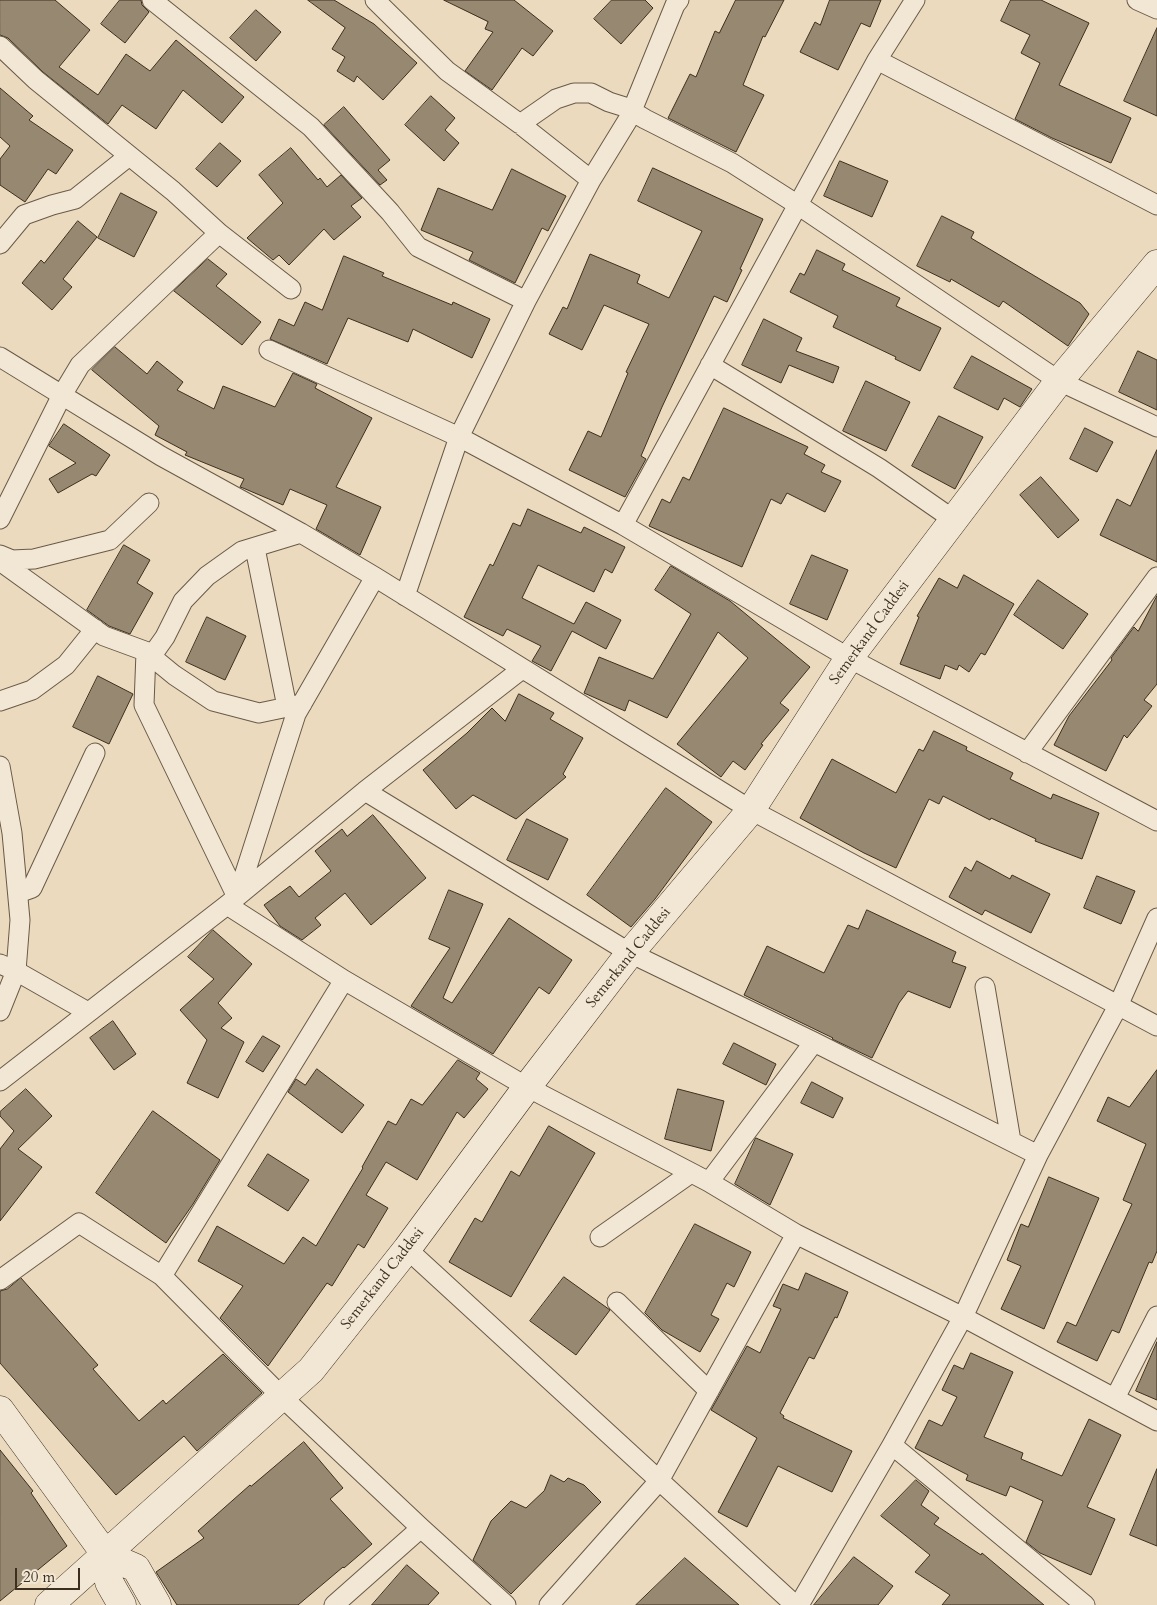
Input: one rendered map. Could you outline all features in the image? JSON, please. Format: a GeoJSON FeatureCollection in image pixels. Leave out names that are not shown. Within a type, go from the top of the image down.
{"type":"FeatureCollection","features":[{"type":"Feature","properties":{"kind":"street"},"geometry":{"type":"LineString","coordinates":[[152,0],[310,127],[390,212],[418,247],[526,301]]}},
{"type":"Feature","properties":{"kind":"street"},"geometry":{"type":"LineString","coordinates":[[375,0],[447,71],[520,124],[591,180]]}},
{"type":"Feature","properties":{"kind":"street"},"geometry":{"type":"LineString","coordinates":[[623,525],[877,60],[915,0]]}},
{"type":"Feature","properties":{"kind":"street"},"geometry":{"type":"LineString","coordinates":[[1138,0],[1157,9]]}},
{"type":"Feature","properties":{"kind":"street"},"geometry":{"type":"LineString","coordinates":[[406,596],[459,437],[526,301],[591,180],[629,118],[675,2]]}},
{"type":"Feature","properties":{"kind":"street"},"geometry":{"type":"LineString","coordinates":[[0,46],[36,80],[220,233],[292,289]]}},
{"type":"Feature","properties":{"kind":"street"},"geometry":{"type":"LineString","coordinates":[[877,60],[1157,205]]}},
{"type":"Feature","properties":{"kind":"street"},"geometry":{"type":"LineString","coordinates":[[520,124],[556,99],[574,93],[591,93],[610,102],[625,106],[631,111],[732,163],[798,205],[1059,381],[1157,427]]}},
{"type":"Feature","properties":{"kind":"street"},"geometry":{"type":"LineString","coordinates":[[0,244],[24,215],[75,199],[129,156]]}},
{"type":"Feature","properties":{"kind":"street"},"geometry":{"type":"LineString","coordinates":[[0,519],[62,395],[80,365],[220,233]]}},
{"type":"Feature","properties":{"kind":"street","name":"Semerkand Caddesi"},"geometry":{"type":"LineString","coordinates":[[49,1605],[311,1370],[407,1249],[527,1087],[630,953],[751,810],[849,658],[1059,381],[1157,264]]}},
{"type":"Feature","properties":{"kind":"street"},"geometry":{"type":"LineString","coordinates":[[269,350],[459,437],[623,525],[849,658],[1157,822]]}},
{"type":"Feature","properties":{"kind":"street"},"geometry":{"type":"LineString","coordinates":[[0,357],[161,456],[301,533],[375,577],[751,810],[1157,1026]]}},
{"type":"Feature","properties":{"kind":"street"},"geometry":{"type":"LineString","coordinates":[[710,365],[879,468],[954,520]]}},
{"type":"Feature","properties":{"kind":"street"},"geometry":{"type":"LineString","coordinates":[[0,555],[12,560],[34,559],[110,540],[149,503]]}},
{"type":"Feature","properties":{"kind":"street"},"geometry":{"type":"LineString","coordinates":[[0,561],[104,636],[153,654],[165,637],[183,601],[207,576],[242,552],[301,533]]}},
{"type":"Feature","properties":{"kind":"street"},"geometry":{"type":"LineString","coordinates":[[234,899],[296,714],[255,548]]}},
{"type":"Feature","properties":{"kind":"street"},"geometry":{"type":"LineString","coordinates":[[146,652],[174,675],[213,701],[259,713],[294,705],[375,577]]}},
{"type":"Feature","properties":{"kind":"street"},"geometry":{"type":"LineString","coordinates":[[1027,752],[1157,577]]}},
{"type":"Feature","properties":{"kind":"street"},"geometry":{"type":"LineString","coordinates":[[0,701],[32,690],[66,665],[95,629]]}},
{"type":"Feature","properties":{"kind":"street"},"geometry":{"type":"LineString","coordinates":[[146,652],[144,705],[234,899],[344,980],[527,1087],[709,1182],[796,1234],[963,1317],[1157,1421]]}},
{"type":"Feature","properties":{"kind":"street"},"geometry":{"type":"LineString","coordinates":[[0,1081],[234,899],[365,790],[522,669]]}},
{"type":"Feature","properties":{"kind":"street"},"geometry":{"type":"LineString","coordinates":[[18,893],[32,888],[95,753]]}},
{"type":"Feature","properties":{"kind":"street"},"geometry":{"type":"LineString","coordinates":[[0,766],[12,833],[20,920],[0,1011]]}},
{"type":"Feature","properties":{"kind":"street"},"geometry":{"type":"LineString","coordinates":[[365,790],[630,953],[814,1042],[1038,1155]]}},
{"type":"Feature","properties":{"kind":"street"},"geometry":{"type":"LineString","coordinates":[[800,1605],[963,1317],[1038,1155],[1118,1006],[1157,918]]}},
{"type":"Feature","properties":{"kind":"street"},"geometry":{"type":"LineString","coordinates":[[8,968],[88,1012]]}},
{"type":"Feature","properties":{"kind":"street"},"geometry":{"type":"LineString","coordinates":[[162,1276],[344,980]]}},
{"type":"Feature","properties":{"kind":"street"},"geometry":{"type":"LineString","coordinates":[[985,987],[1011,1141]]}},
{"type":"Feature","properties":{"kind":"street"},"geometry":{"type":"LineString","coordinates":[[709,1182],[814,1042]]}},
{"type":"Feature","properties":{"kind":"street"},"geometry":{"type":"LineString","coordinates":[[600,1237],[691,1173]]}},
{"type":"Feature","properties":{"kind":"street"},"geometry":{"type":"LineString","coordinates":[[0,1280],[79,1223],[162,1276],[282,1397],[420,1528],[506,1605]]}},
{"type":"Feature","properties":{"kind":"street"},"geometry":{"type":"LineString","coordinates":[[549,1605],[659,1480],[796,1234]]}},
{"type":"Feature","properties":{"kind":"street"},"geometry":{"type":"LineString","coordinates":[[407,1249],[795,1605]]}},
{"type":"Feature","properties":{"kind":"street"},"geometry":{"type":"LineString","coordinates":[[617,1302],[709,1390]]}},
{"type":"Feature","properties":{"kind":"street"},"geometry":{"type":"LineString","coordinates":[[1115,1398],[1157,1316]]}},
{"type":"Feature","properties":{"kind":"street"},"geometry":{"type":"LineString","coordinates":[[0,1410],[106,1555],[109,1582],[122,1605]]}},
{"type":"Feature","properties":{"kind":"street"},"geometry":{"type":"LineString","coordinates":[[892,1445],[1085,1605]]}},
{"type":"Feature","properties":{"kind":"street"},"geometry":{"type":"LineString","coordinates":[[334,1605],[420,1528]]}},
{"type":"Feature","properties":{"kind":"street"},"geometry":{"type":"LineString","coordinates":[[106,1555],[136,1568],[157,1605]]}},
{"type":"Feature","properties":{"kind":"building"},"geometry":{"type":"Polygon","coordinates":[[[0,0],[55,0],[90,30],[59,67],[98,95],[126,54],[150,71],[176,40],[244,97],[222,123],[183,90],[156,129],[122,105],[108,124],[43,72],[8,38],[0,35],[0,0]]]}},
{"type":"Feature","properties":{"kind":"building"},"geometry":{"type":"Polygon","coordinates":[[[120,0],[141,0],[142,5],[149,12],[125,43],[101,24],[120,0]]]}},
{"type":"Feature","properties":{"kind":"building"},"geometry":{"type":"Polygon","coordinates":[[[308,0],[334,0],[374,24],[417,63],[383,100],[357,76],[354,82],[337,71],[345,57],[332,49],[345,28],[308,0]]]}},
{"type":"Feature","properties":{"kind":"building"},"geometry":{"type":"Polygon","coordinates":[[[444,0],[514,0],[553,31],[533,56],[522,48],[492,90],[465,71],[493,32],[485,29],[488,22],[444,0]]]}},
{"type":"Feature","properties":{"kind":"building"},"geometry":{"type":"Polygon","coordinates":[[[612,0],[645,0],[653,8],[621,44],[594,19],[612,0]]]}},
{"type":"Feature","properties":{"kind":"building"},"geometry":{"type":"Polygon","coordinates":[[[736,0],[784,0],[765,37],[763,36],[743,85],[764,95],[736,152],[668,118],[690,74],[696,77],[715,31],[719,33],[736,0]]]}},
{"type":"Feature","properties":{"kind":"building"},"geometry":{"type":"Polygon","coordinates":[[[830,0],[881,0],[870,27],[861,23],[838,70],[800,52],[815,22],[820,25],[830,0]]]}},
{"type":"Feature","properties":{"kind":"building"},"geometry":{"type":"Polygon","coordinates":[[[1011,0],[1041,0],[1089,23],[1059,85],[1131,118],[1111,163],[1052,138],[1015,119],[1040,63],[1021,53],[1030,35],[1001,21],[1011,0]]]}},
{"type":"Feature","properties":{"kind":"building"},"geometry":{"type":"Polygon","coordinates":[[[256,10],[281,32],[256,61],[230,38],[256,10]]]}},
{"type":"Feature","properties":{"kind":"building"},"geometry":{"type":"Polygon","coordinates":[[[1157,28],[1157,116],[1124,101],[1157,28]]]}},
{"type":"Feature","properties":{"kind":"building"},"geometry":{"type":"Polygon","coordinates":[[[0,88],[33,116],[29,120],[73,150],[56,174],[48,169],[25,202],[0,185],[0,159],[10,146],[0,137],[0,88]]]}},
{"type":"Feature","properties":{"kind":"building"},"geometry":{"type":"Polygon","coordinates":[[[431,96],[455,118],[445,130],[459,143],[444,161],[405,125],[431,96]]]}},
{"type":"Feature","properties":{"kind":"building"},"geometry":{"type":"Polygon","coordinates":[[[344,107],[390,160],[378,170],[387,180],[380,185],[324,125],[344,107]]]}},
{"type":"Feature","properties":{"kind":"building"},"geometry":{"type":"Polygon","coordinates":[[[220,143],[241,161],[217,187],[196,169],[220,143]]]}},
{"type":"Feature","properties":{"kind":"building"},"geometry":{"type":"Polygon","coordinates":[[[291,148],[318,180],[320,178],[327,187],[341,175],[362,198],[351,206],[361,217],[334,240],[324,229],[289,265],[279,255],[273,260],[247,238],[283,203],[259,175],[291,148]]]}},
{"type":"Feature","properties":{"kind":"building"},"geometry":{"type":"Polygon","coordinates":[[[840,161],[888,181],[872,217],[824,196],[840,161]]]}},
{"type":"Feature","properties":{"kind":"building"},"geometry":{"type":"Polygon","coordinates":[[[653,168],[763,219],[727,302],[714,296],[641,456],[646,459],[625,497],[569,470],[588,431],[601,437],[628,373],[626,372],[649,324],[604,305],[582,350],[549,334],[563,307],[567,309],[590,254],[640,275],[637,283],[669,298],[702,231],[638,201],[653,168]]]}},
{"type":"Feature","properties":{"kind":"building"},"geometry":{"type":"Polygon","coordinates":[[[512,169],[566,196],[548,231],[542,228],[515,283],[469,260],[473,252],[421,230],[438,188],[492,210],[512,169]]]}},
{"type":"Feature","properties":{"kind":"building"},"geometry":{"type":"Polygon","coordinates":[[[121,193],[157,212],[134,257],[98,238],[121,193]]]}},
{"type":"Feature","properties":{"kind":"building"},"geometry":{"type":"Polygon","coordinates":[[[942,216],[974,232],[971,238],[1080,303],[1089,314],[1068,346],[1003,301],[999,307],[951,279],[950,282],[917,266],[942,216]]]}},
{"type":"Feature","properties":{"kind":"building"},"geometry":{"type":"Polygon","coordinates":[[[78,221],[97,237],[63,279],[72,287],[52,310],[22,283],[41,260],[44,263],[78,221]]]}},
{"type":"Feature","properties":{"kind":"building"},"geometry":{"type":"Polygon","coordinates":[[[817,250],[845,264],[842,270],[900,298],[896,306],[941,328],[920,371],[895,359],[896,357],[833,327],[838,316],[790,292],[800,273],[804,275],[817,250]]]}},
{"type":"Feature","properties":{"kind":"building"},"geometry":{"type":"Polygon","coordinates":[[[344,256],[384,273],[382,276],[452,305],[453,302],[490,319],[472,358],[413,329],[408,342],[348,318],[327,364],[270,339],[279,319],[294,326],[305,302],[322,310],[344,256]]]}},
{"type":"Feature","properties":{"kind":"building"},"geometry":{"type":"Polygon","coordinates":[[[208,259],[227,274],[216,286],[261,322],[242,345],[174,291],[208,259]]]}},
{"type":"Feature","properties":{"kind":"building"},"geometry":{"type":"Polygon","coordinates":[[[764,319],[802,338],[796,351],[839,367],[833,383],[789,365],[781,383],[742,365],[764,319]]]}},
{"type":"Feature","properties":{"kind":"building"},"geometry":{"type":"Polygon","coordinates":[[[115,347],[147,374],[157,361],[183,382],[177,390],[214,409],[223,386],[275,407],[293,373],[317,384],[315,388],[372,418],[336,487],[381,507],[360,555],[316,529],[327,505],[290,489],[283,505],[240,487],[244,479],[185,455],[187,452],[155,435],[159,426],[92,370],[115,347]]]}},
{"type":"Feature","properties":{"kind":"building"},"geometry":{"type":"Polygon","coordinates":[[[1138,351],[1157,360],[1157,410],[1119,392],[1138,351]]]}},
{"type":"Feature","properties":{"kind":"building"},"geometry":{"type":"Polygon","coordinates":[[[972,356],[1032,389],[1020,407],[1004,398],[998,410],[954,388],[972,356]]]}},
{"type":"Feature","properties":{"kind":"building"},"geometry":{"type":"Polygon","coordinates":[[[866,381],[910,402],[886,451],[843,431],[866,381]]]}},
{"type":"Feature","properties":{"kind":"building"},"geometry":{"type":"Polygon","coordinates":[[[724,408],[808,447],[804,454],[825,465],[821,472],[841,481],[825,512],[787,493],[781,504],[771,499],[742,567],[649,526],[662,499],[670,503],[683,477],[689,480],[724,408]]]}},
{"type":"Feature","properties":{"kind":"building"},"geometry":{"type":"Polygon","coordinates":[[[939,416],[983,437],[955,489],[912,466],[939,416]]]}},
{"type":"Feature","properties":{"kind":"building"},"geometry":{"type":"Polygon","coordinates":[[[64,424],[110,455],[96,476],[92,474],[58,493],[49,479],[76,463],[49,446],[64,424]]]}},
{"type":"Feature","properties":{"kind":"building"},"geometry":{"type":"Polygon","coordinates":[[[1085,428],[1113,442],[1097,472],[1070,459],[1085,428]]]}},
{"type":"Feature","properties":{"kind":"building"},"geometry":{"type":"Polygon","coordinates":[[[1157,450],[1157,562],[1100,535],[1117,499],[1130,506],[1157,450]]]}},
{"type":"Feature","properties":{"kind":"building"},"geometry":{"type":"Polygon","coordinates":[[[1041,477],[1079,520],[1058,538],[1020,495],[1041,477]]]}},
{"type":"Feature","properties":{"kind":"building"},"geometry":{"type":"Polygon","coordinates":[[[528,509],[581,533],[584,527],[625,547],[612,573],[605,569],[594,592],[538,565],[522,598],[574,624],[586,602],[621,620],[606,649],[572,631],[551,671],[532,661],[541,646],[507,629],[503,636],[464,617],[490,564],[493,566],[513,523],[520,526],[528,509]]]}},
{"type":"Feature","properties":{"kind":"building"},"geometry":{"type":"Polygon","coordinates":[[[124,545],[150,560],[137,583],[153,593],[130,634],[109,626],[87,610],[124,545]]]}},
{"type":"Feature","properties":{"kind":"building"},"geometry":{"type":"Polygon","coordinates":[[[812,555],[848,570],[827,620],[790,604],[812,555]]]}},
{"type":"Feature","properties":{"kind":"building"},"geometry":{"type":"Polygon","coordinates":[[[671,566],[730,601],[810,667],[780,703],[789,710],[761,744],[763,745],[745,770],[733,761],[721,777],[677,744],[748,658],[718,632],[667,718],[629,700],[625,711],[584,693],[599,657],[653,679],[691,614],[655,590],[671,566]]]}},
{"type":"Feature","properties":{"kind":"building"},"geometry":{"type":"Polygon","coordinates":[[[964,575],[1014,604],[985,655],[981,653],[969,672],[959,665],[957,670],[945,665],[940,679],[900,664],[919,617],[917,616],[939,578],[957,588],[964,575]]]}},
{"type":"Feature","properties":{"kind":"building"},"geometry":{"type":"Polygon","coordinates":[[[1038,580],[1088,614],[1063,649],[1014,615],[1038,580]]]}},
{"type":"Feature","properties":{"kind":"building"},"geometry":{"type":"Polygon","coordinates":[[[1157,596],[1157,684],[1144,700],[1152,706],[1127,738],[1124,735],[1106,771],[1054,745],[1069,716],[1112,660],[1111,658],[1134,627],[1138,631],[1157,596]]]}},
{"type":"Feature","properties":{"kind":"building"},"geometry":{"type":"Polygon","coordinates":[[[207,617],[246,636],[225,680],[186,662],[207,617]]]}},
{"type":"Feature","properties":{"kind":"building"},"geometry":{"type":"Polygon","coordinates":[[[98,676],[133,694],[109,744],[73,727],[98,676]]]}},
{"type":"Feature","properties":{"kind":"building"},"geometry":{"type":"Polygon","coordinates":[[[519,694],[554,713],[550,719],[583,738],[563,774],[566,777],[516,819],[473,795],[456,809],[423,770],[467,733],[492,708],[505,721],[519,694]]]}},
{"type":"Feature","properties":{"kind":"building"},"geometry":{"type":"Polygon","coordinates":[[[934,731],[967,747],[966,750],[1013,773],[1010,779],[1051,799],[1053,794],[1099,813],[1082,859],[1035,841],[1036,839],[991,818],[990,820],[943,796],[939,804],[929,799],[896,868],[800,818],[832,759],[896,793],[919,749],[923,751],[934,731]]]}},
{"type":"Feature","properties":{"kind":"building"},"geometry":{"type":"Polygon","coordinates":[[[666,788],[712,822],[655,899],[631,927],[587,895],[666,788]]]}},
{"type":"Feature","properties":{"kind":"building"},"geometry":{"type":"Polygon","coordinates":[[[373,815],[426,878],[371,925],[345,893],[315,918],[321,925],[302,940],[280,926],[264,905],[290,886],[299,897],[331,871],[315,851],[342,829],[347,836],[373,815]]]}},
{"type":"Feature","properties":{"kind":"building"},"geometry":{"type":"Polygon","coordinates":[[[527,819],[568,839],[548,880],[507,860],[527,819]]]}},
{"type":"Feature","properties":{"kind":"building"},"geometry":{"type":"Polygon","coordinates":[[[977,861],[1010,879],[1012,875],[1050,894],[1031,933],[985,910],[982,915],[949,897],[965,867],[971,871],[977,861]]]}},
{"type":"Feature","properties":{"kind":"building"},"geometry":{"type":"Polygon","coordinates":[[[1097,876],[1135,891],[1121,924],[1084,908],[1097,876]]]}},
{"type":"Feature","properties":{"kind":"building"},"geometry":{"type":"Polygon","coordinates":[[[449,890],[483,904],[443,998],[452,1003],[509,918],[572,960],[549,994],[539,987],[493,1054],[411,1006],[450,948],[429,939],[449,890]]]}},
{"type":"Feature","properties":{"kind":"building"},"geometry":{"type":"Polygon","coordinates":[[[867,910],[956,952],[952,962],[966,967],[950,1008],[908,991],[899,1003],[872,1058],[744,995],[767,946],[824,973],[848,925],[858,929],[867,910]]]}},
{"type":"Feature","properties":{"kind":"building"},"geometry":{"type":"Polygon","coordinates":[[[213,930],[252,964],[218,1003],[232,1018],[221,1028],[244,1042],[218,1098],[187,1083],[207,1040],[180,1010],[214,979],[188,957],[213,930]]]}},
{"type":"Feature","properties":{"kind":"building"},"geometry":{"type":"Polygon","coordinates":[[[113,1021],[136,1054],[114,1070],[90,1038],[113,1021]]]}},
{"type":"Feature","properties":{"kind":"building"},"geometry":{"type":"Polygon","coordinates":[[[263,1036],[280,1046],[263,1072],[246,1062],[263,1036]]]}},
{"type":"Feature","properties":{"kind":"building"},"geometry":{"type":"Polygon","coordinates":[[[734,1043],[776,1064],[766,1085],[723,1064],[734,1043]]]}},
{"type":"Feature","properties":{"kind":"building"},"geometry":{"type":"Polygon","coordinates":[[[458,1060],[480,1073],[476,1079],[488,1089],[464,1118],[457,1112],[417,1180],[386,1162],[366,1195],[388,1208],[364,1248],[358,1244],[332,1286],[327,1283],[268,1366],[220,1318],[243,1286],[198,1261],[217,1226],[284,1264],[303,1237],[316,1246],[363,1168],[388,1121],[396,1125],[411,1099],[422,1105],[458,1060]]]}},
{"type":"Feature","properties":{"kind":"building"},"geometry":{"type":"Polygon","coordinates":[[[317,1069],[364,1105],[342,1133],[288,1092],[296,1079],[305,1085],[317,1069]]]}},
{"type":"Feature","properties":{"kind":"building"},"geometry":{"type":"Polygon","coordinates":[[[1157,1070],[1157,1251],[1152,1263],[1149,1262],[1119,1333],[1112,1330],[1097,1361],[1057,1342],[1067,1322],[1076,1326],[1132,1204],[1123,1200],[1146,1144],[1097,1121],[1108,1097],[1129,1107],[1157,1070]]]}},
{"type":"Feature","properties":{"kind":"building"},"geometry":{"type":"Polygon","coordinates":[[[812,1082],[843,1098],[833,1118],[801,1103],[812,1082]]]}},
{"type":"Feature","properties":{"kind":"building"},"geometry":{"type":"Polygon","coordinates":[[[26,1089],[52,1116],[18,1149],[42,1167],[0,1221],[0,1149],[14,1131],[0,1116],[0,1112],[26,1089]]]}},
{"type":"Feature","properties":{"kind":"building"},"geometry":{"type":"Polygon","coordinates":[[[678,1089],[724,1101],[711,1151],[665,1139],[678,1089]]]}},
{"type":"Feature","properties":{"kind":"building"},"geometry":{"type":"Polygon","coordinates":[[[153,1111],[220,1160],[166,1243],[96,1193],[153,1111]]]}},
{"type":"Feature","properties":{"kind":"building"},"geometry":{"type":"Polygon","coordinates":[[[549,1126],[595,1153],[511,1297],[449,1262],[475,1218],[482,1222],[511,1171],[519,1176],[549,1126]]]}},
{"type":"Feature","properties":{"kind":"building"},"geometry":{"type":"Polygon","coordinates":[[[756,1138],[793,1154],[770,1205],[735,1184],[756,1138]]]}},
{"type":"Feature","properties":{"kind":"building"},"geometry":{"type":"Polygon","coordinates":[[[268,1154],[309,1180],[288,1211],[248,1186],[268,1154]]]}},
{"type":"Feature","properties":{"kind":"building"},"geometry":{"type":"Polygon","coordinates":[[[1049,1177],[1099,1198],[1044,1329],[1001,1309],[1021,1266],[1007,1260],[1021,1224],[1028,1227],[1049,1177]]]}},
{"type":"Feature","properties":{"kind":"building"},"geometry":{"type":"Polygon","coordinates":[[[695,1224],[751,1252],[734,1287],[727,1283],[711,1315],[719,1319],[700,1352],[662,1330],[645,1313],[695,1224]]]}},
{"type":"Feature","properties":{"kind":"building"},"geometry":{"type":"Polygon","coordinates":[[[806,1273],[848,1292],[837,1318],[835,1317],[814,1359],[809,1357],[780,1413],[784,1416],[783,1418],[852,1451],[832,1492],[778,1466],[747,1527],[718,1512],[757,1438],[711,1410],[747,1346],[760,1353],[781,1309],[773,1306],[783,1284],[798,1290],[806,1273]]]}},
{"type":"Feature","properties":{"kind":"building"},"geometry":{"type":"Polygon","coordinates":[[[564,1277],[610,1310],[576,1355],[530,1321],[564,1277]]]}},
{"type":"Feature","properties":{"kind":"building"},"geometry":{"type":"Polygon","coordinates":[[[21,1278],[98,1365],[93,1369],[139,1421],[163,1400],[166,1404],[223,1354],[262,1393],[197,1451],[184,1436],[116,1495],[0,1363],[0,1291],[7,1289],[21,1278]]]}},
{"type":"Feature","properties":{"kind":"building"},"geometry":{"type":"Polygon","coordinates":[[[1157,1342],[1157,1400],[1136,1391],[1157,1342]]]}},
{"type":"Feature","properties":{"kind":"building"},"geometry":{"type":"Polygon","coordinates":[[[971,1353],[1013,1372],[984,1437],[1023,1453],[1021,1459],[1062,1476],[1089,1419],[1121,1435],[1087,1507],[1115,1519],[1091,1575],[1040,1553],[1026,1542],[1043,1501],[1010,1486],[1006,1496],[966,1480],[968,1475],[915,1448],[929,1420],[942,1426],[957,1397],[942,1390],[954,1365],[963,1369],[971,1353]]]}},
{"type":"Feature","properties":{"kind":"building"},"geometry":{"type":"Polygon","coordinates":[[[304,1442],[343,1488],[330,1499],[372,1544],[298,1605],[177,1605],[156,1572],[204,1538],[198,1531],[250,1485],[304,1442]]]}},
{"type":"Feature","properties":{"kind":"building"},"geometry":{"type":"Polygon","coordinates":[[[0,1450],[33,1491],[31,1493],[67,1546],[0,1601],[0,1450]]]}},
{"type":"Feature","properties":{"kind":"building"},"geometry":{"type":"Polygon","coordinates":[[[1157,1469],[1157,1546],[1130,1535],[1157,1469]]]}},
{"type":"Feature","properties":{"kind":"building"},"geometry":{"type":"Polygon","coordinates":[[[551,1475],[564,1482],[568,1478],[584,1485],[601,1502],[511,1594],[473,1560],[491,1521],[511,1501],[526,1508],[544,1491],[551,1475]]]}},
{"type":"Feature","properties":{"kind":"building"},"geometry":{"type":"Polygon","coordinates":[[[916,1480],[929,1491],[921,1505],[939,1518],[934,1524],[981,1555],[982,1553],[1044,1605],[942,1605],[950,1595],[915,1572],[930,1555],[881,1516],[916,1480]]]}},
{"type":"Feature","properties":{"kind":"building"},"geometry":{"type":"Polygon","coordinates":[[[854,1557],[893,1586],[878,1605],[814,1605],[854,1557]]]}},
{"type":"Feature","properties":{"kind":"building"},"geometry":{"type":"Polygon","coordinates":[[[685,1558],[739,1605],[636,1605],[685,1558]]]}},
{"type":"Feature","properties":{"kind":"building"},"geometry":{"type":"Polygon","coordinates":[[[407,1565],[439,1593],[428,1605],[372,1605],[407,1565]]]}}]}
